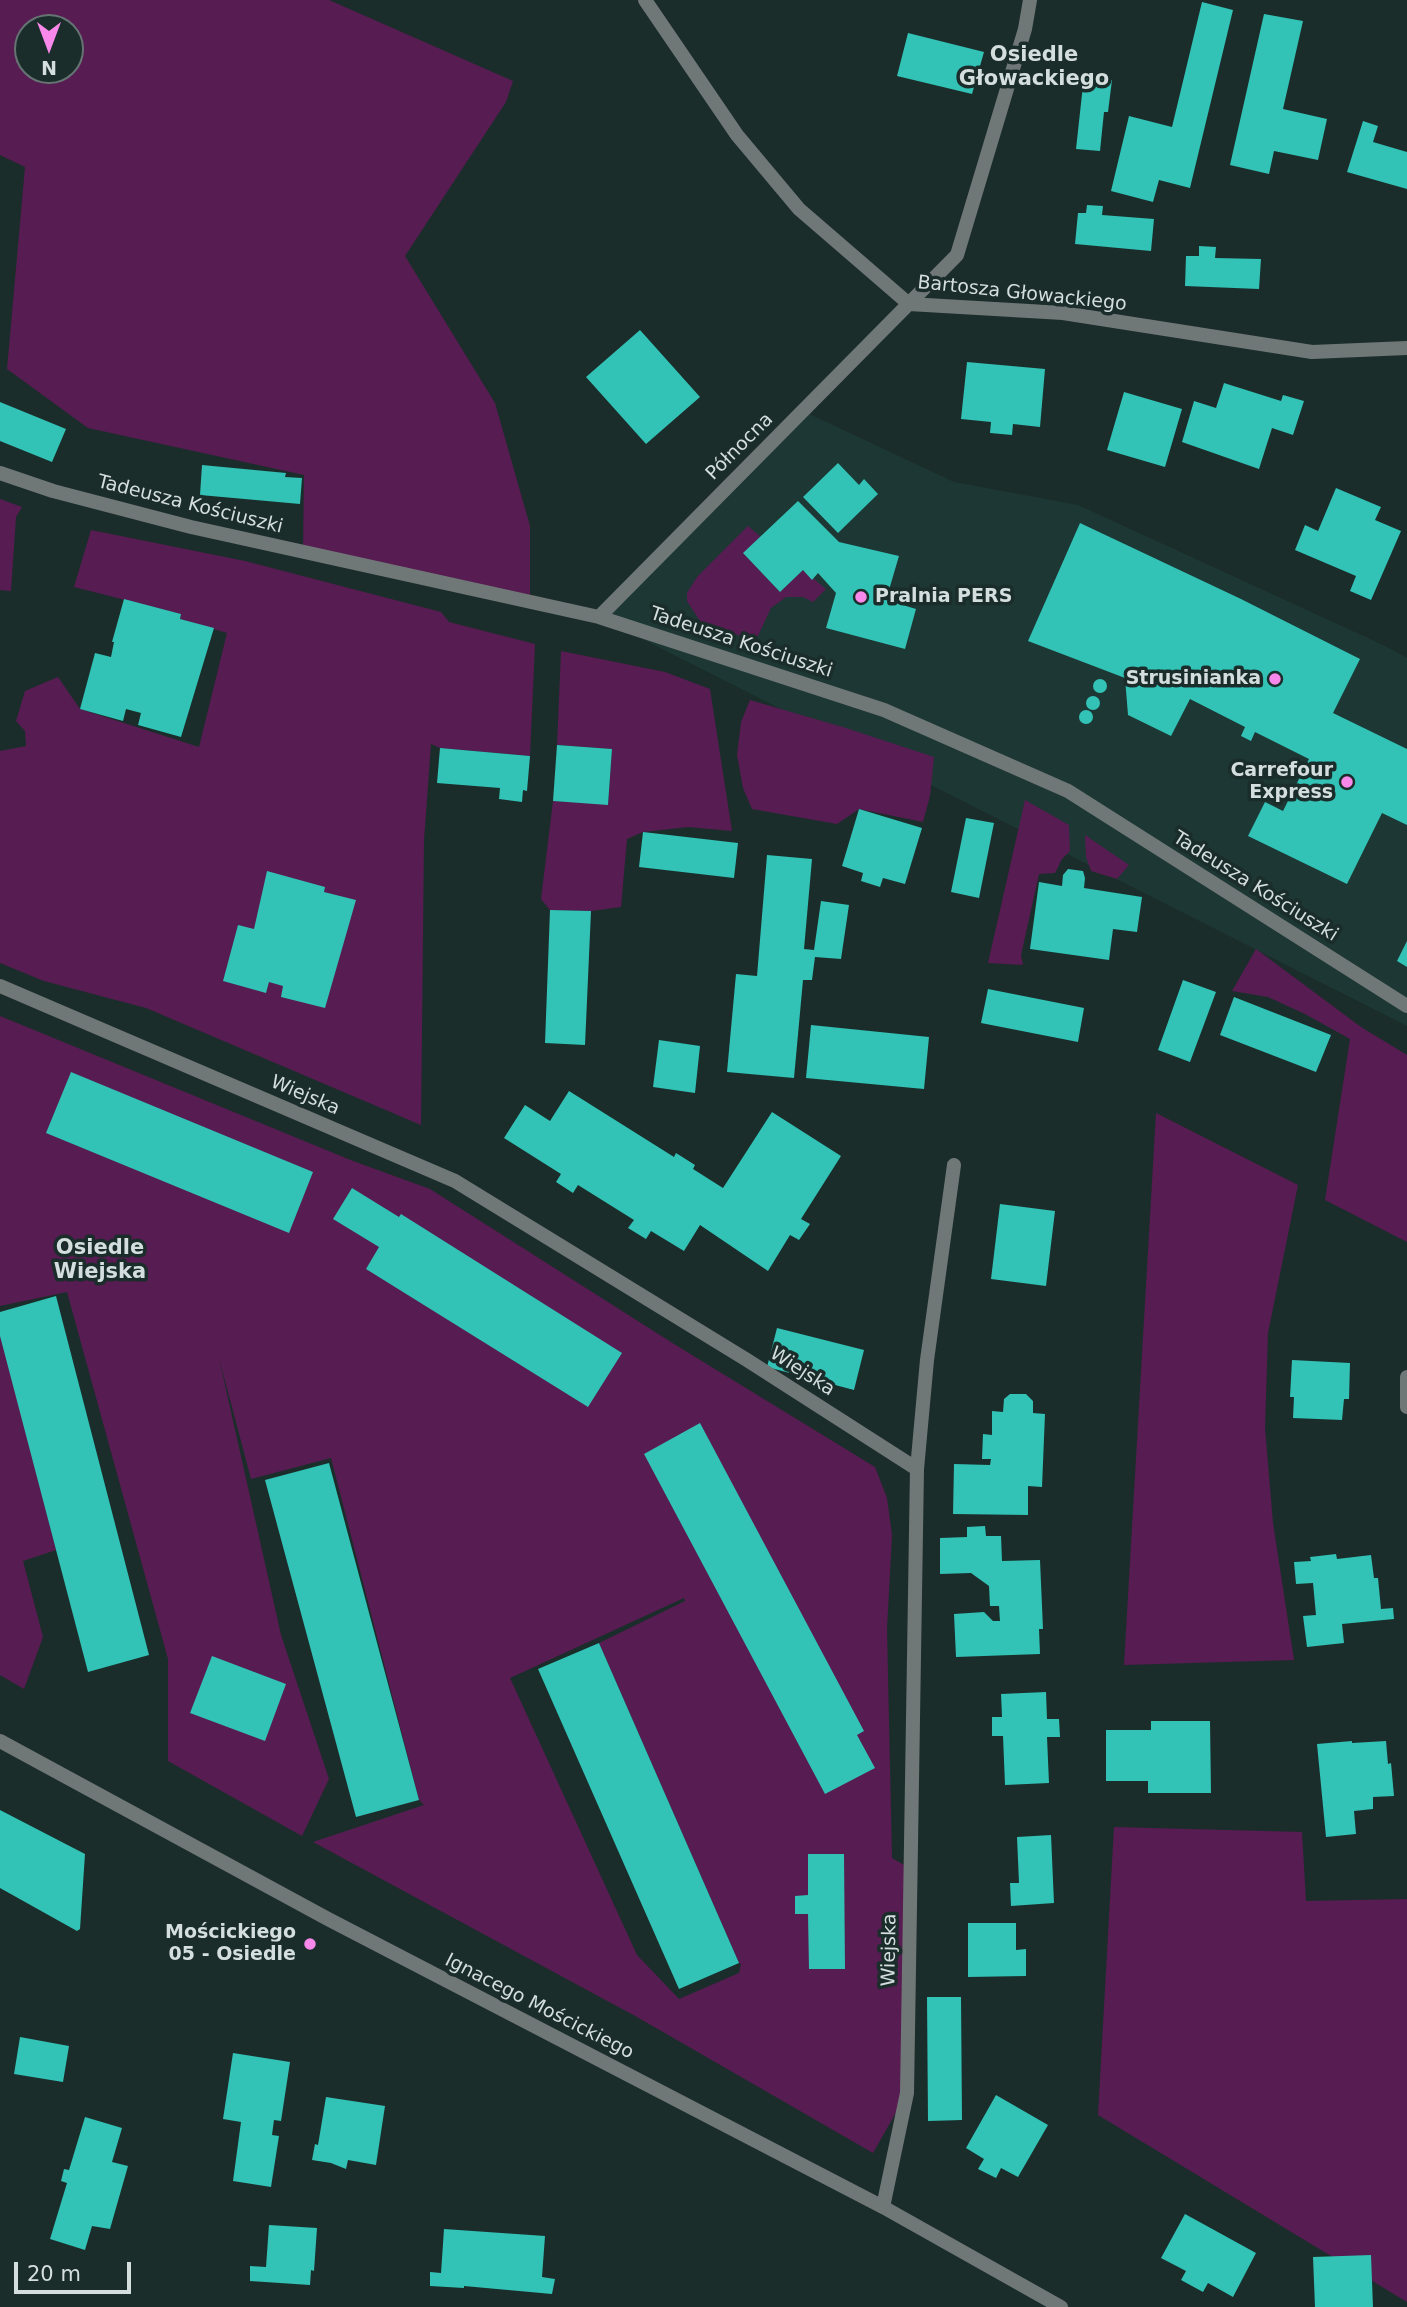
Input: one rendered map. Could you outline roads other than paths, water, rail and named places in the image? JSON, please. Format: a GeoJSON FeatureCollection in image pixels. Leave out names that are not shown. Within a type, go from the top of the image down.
{"type":"FeatureCollection","features":[{"type":"Feature","properties":{"kind":"street","name":"Bartosza Głowackiego"},"geometry":{"type":"LineString","coordinates":[[645,0],[737,135],[799,209],[909,304],[1063,313],[1312,352],[1407,348]]}},
{"type":"Feature","properties":{"kind":"street","name":"Północna"},"geometry":{"type":"LineString","coordinates":[[599,617],[957,254],[1025,29],[1030,0]]}},
{"type":"Feature","properties":{"kind":"street","name":"Tadeusza Kościuszki"},"geometry":{"type":"LineString","coordinates":[[0,473],[54,491],[191,527],[599,617],[884,710],[1068,791],[1407,1006]]}},
{"type":"Feature","properties":{"kind":"street","name":"Wiejska"},"geometry":{"type":"LineString","coordinates":[[0,986],[455,1181],[747,1360],[917,1469],[907,2093],[883,2207]]}},
{"type":"Feature","properties":{"kind":"street"},"geometry":{"type":"LineString","coordinates":[[917,1469],[927,1360],[954,1165]]}},
{"type":"Feature","properties":{"kind":"street"},"geometry":{"type":"LineString","coordinates":[[1407,1377],[1407,1407]]}},
{"type":"Feature","properties":{"kind":"street","name":"Ignacego Mościckiego"},"geometry":{"type":"LineString","coordinates":[[0,1741],[328,1919],[883,2207],[1061,2307]]}},
{"type":"Feature","properties":{"kind":"place","name":"Pralnia PERS"},"geometry":{"type":"Point","coordinates":[861,597]}},
{"type":"Feature","properties":{"kind":"place","name":"Strusinianka"},"geometry":{"type":"Point","coordinates":[1275,679]}},
{"type":"Feature","properties":{"kind":"place","name":"Carrefour Express"},"geometry":{"type":"Point","coordinates":[1347,782]}},
{"type":"Feature","properties":{"kind":"place","name":"Mościckiego 05 - Osiedle"},"geometry":{"type":"Point","coordinates":[310,1944]}},
{"type":"Feature","properties":{"kind":"district","name":"Osiedle Głowackiego"},"geometry":{"type":"Point","coordinates":[1034,68]}},
{"type":"Feature","properties":{"kind":"district","name":"Osiedle Wiejska"},"geometry":{"type":"Point","coordinates":[100,1261]}}]}
